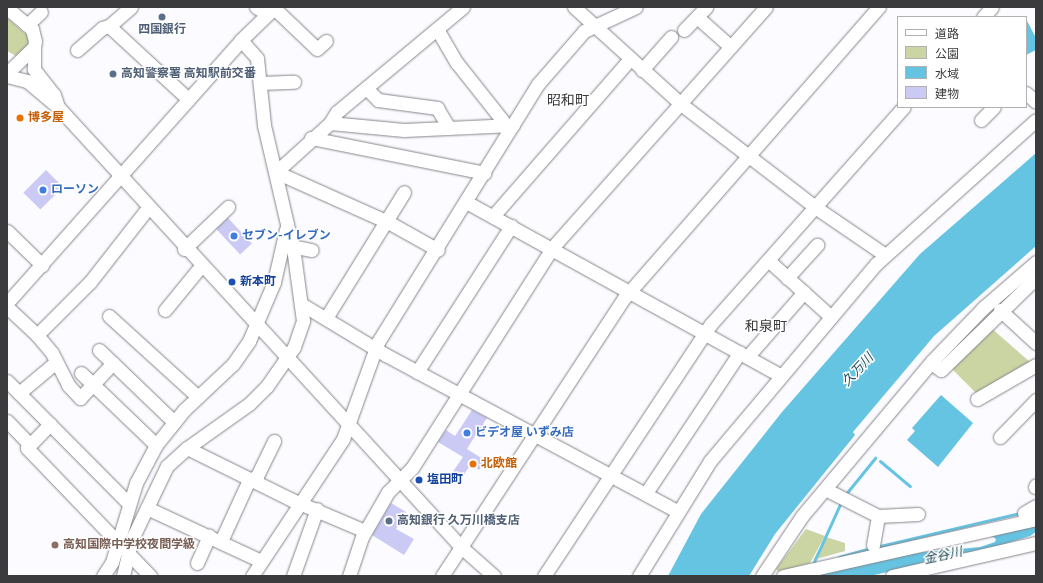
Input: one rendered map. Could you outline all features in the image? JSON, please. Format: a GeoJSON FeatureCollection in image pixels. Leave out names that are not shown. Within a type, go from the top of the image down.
{"type":"FeatureCollection","features":[{"type":"Feature","properties":{"kind":"street"},"geometry":{"type":"LineString","coordinates":[[78,50],[102,28],[109,26],[131,7]]}},
{"type":"Feature","properties":{"kind":"street"},"geometry":{"type":"LineString","coordinates":[[256,7],[270,9],[317,49],[326,41]]}},
{"type":"Feature","properties":{"kind":"street"},"geometry":{"type":"LineString","coordinates":[[276,172],[311,138],[330,123],[337,112],[463,7]]}},
{"type":"Feature","properties":{"kind":"street"},"geometry":{"type":"LineString","coordinates":[[574,7],[629,60],[681,104],[815,207],[885,255]]}},
{"type":"Feature","properties":{"kind":"street"},"geometry":{"type":"LineString","coordinates":[[252,576],[349,426],[376,349],[468,203],[510,126],[559,56],[593,26],[636,7]]}},
{"type":"Feature","properties":{"kind":"street"},"geometry":{"type":"LineString","coordinates":[[349,576],[365,531],[400,481],[412,468],[552,248],[681,104],[765,7]]}},
{"type":"Feature","properties":{"kind":"street"},"geometry":{"type":"LineString","coordinates":[[442,576],[465,552],[535,435],[629,291],[879,7]]}},
{"type":"Feature","properties":{"kind":"street"},"geometry":{"type":"LineString","coordinates":[[984,16],[992,7]]}},
{"type":"Feature","properties":{"kind":"street"},"geometry":{"type":"LineString","coordinates":[[7,8],[27,24],[34,32],[34,69],[54,95],[58,108]]}},
{"type":"Feature","properties":{"kind":"street"},"geometry":{"type":"LineString","coordinates":[[7,303],[270,9]]}},
{"type":"Feature","properties":{"kind":"street"},"geometry":{"type":"LineString","coordinates":[[27,24],[42,12]]}},
{"type":"Feature","properties":{"kind":"street"},"geometry":{"type":"LineString","coordinates":[[684,30],[702,12],[731,47]]}},
{"type":"Feature","properties":{"kind":"street"},"geometry":{"type":"LineString","coordinates":[[109,26],[188,99]]}},
{"type":"Feature","properties":{"kind":"street"},"geometry":{"type":"LineString","coordinates":[[437,29],[457,63],[510,126]]}},
{"type":"Feature","properties":{"kind":"street"},"geometry":{"type":"LineString","coordinates":[[642,70],[671,37]]}},
{"type":"Feature","properties":{"kind":"street"},"geometry":{"type":"LineString","coordinates":[[122,576],[128,553],[147,508],[168,466],[187,448],[250,404],[287,359],[300,332],[303,305],[286,229],[276,172],[264,125],[257,58],[241,40]]}},
{"type":"Feature","properties":{"kind":"street"},"geometry":{"type":"LineString","coordinates":[[34,47],[7,74],[28,81],[58,108],[184,249],[465,552],[494,576]]}},
{"type":"Feature","properties":{"kind":"street"},"geometry":{"type":"LineString","coordinates":[[493,216],[629,60]]}},
{"type":"Feature","properties":{"kind":"street"},"geometry":{"type":"LineString","coordinates":[[260,83],[294,82]]}},
{"type":"Feature","properties":{"kind":"street"},"geometry":{"type":"LineString","coordinates":[[366,88],[378,100],[437,108],[449,128]]}},
{"type":"Feature","properties":{"kind":"street"},"geometry":{"type":"LineString","coordinates":[[1027,94],[1036,102]]}},
{"type":"Feature","properties":{"kind":"street"},"geometry":{"type":"LineString","coordinates":[[544,576],[706,332],[903,108]]}},
{"type":"Feature","properties":{"kind":"street"},"geometry":{"type":"LineString","coordinates":[[980,120],[993,108]]}},
{"type":"Feature","properties":{"kind":"street"},"geometry":{"type":"LineString","coordinates":[[639,576],[677,511],[710,461],[780,375],[885,255],[1036,120]]}},
{"type":"Feature","properties":{"kind":"street"},"geometry":{"type":"LineString","coordinates":[[330,123],[404,130],[510,126]]}},
{"type":"Feature","properties":{"kind":"street"},"geometry":{"type":"LineString","coordinates":[[311,138],[484,173]]}},
{"type":"Feature","properties":{"kind":"street"},"geometry":{"type":"LineString","coordinates":[[276,172],[388,222],[438,250]]}},
{"type":"Feature","properties":{"kind":"street"},"geometry":{"type":"LineString","coordinates":[[326,318],[388,222],[404,192]]}},
{"type":"Feature","properties":{"kind":"street"},"geometry":{"type":"LineString","coordinates":[[468,203],[706,332],[780,375]]}},
{"type":"Feature","properties":{"kind":"street"},"geometry":{"type":"LineString","coordinates":[[184,249],[228,207]]}},
{"type":"Feature","properties":{"kind":"street"},"geometry":{"type":"LineString","coordinates":[[38,335],[90,282],[147,208]]}},
{"type":"Feature","properties":{"kind":"street"},"geometry":{"type":"LineString","coordinates":[[417,372],[511,226]]}},
{"type":"Feature","properties":{"kind":"street"},"geometry":{"type":"LineString","coordinates":[[103,576],[118,543],[140,473],[156,445],[174,422],[233,364],[256,326],[274,282],[286,229]]}},
{"type":"Feature","properties":{"kind":"street"},"geometry":{"type":"LineString","coordinates":[[7,231],[42,265]]}},
{"type":"Feature","properties":{"kind":"street"},"geometry":{"type":"LineString","coordinates":[[787,278],[817,245]]}},
{"type":"Feature","properties":{"kind":"street"},"geometry":{"type":"LineString","coordinates":[[291,246],[312,250]]}},
{"type":"Feature","properties":{"kind":"street"},"geometry":{"type":"LineString","coordinates":[[768,260],[831,317]]}},
{"type":"Feature","properties":{"kind":"street"},"geometry":{"type":"LineString","coordinates":[[762,576],[787,537],[931,363],[983,308],[1036,262]]}},
{"type":"Feature","properties":{"kind":"street"},"geometry":{"type":"LineString","coordinates":[[165,310],[200,266]]}},
{"type":"Feature","properties":{"kind":"street"},"geometry":{"type":"LineString","coordinates":[[931,363],[941,370],[1000,310],[1036,278]]}},
{"type":"Feature","properties":{"kind":"street"},"geometry":{"type":"LineString","coordinates":[[646,494],[744,354],[804,292]]}},
{"type":"Feature","properties":{"kind":"street"},"geometry":{"type":"LineString","coordinates":[[303,305],[417,372],[677,511]]}},
{"type":"Feature","properties":{"kind":"street"},"geometry":{"type":"LineString","coordinates":[[7,307],[38,335],[56,362],[68,386],[80,398],[113,364]]}},
{"type":"Feature","properties":{"kind":"street"},"geometry":{"type":"LineString","coordinates":[[1000,310],[1036,343]]}},
{"type":"Feature","properties":{"kind":"street"},"geometry":{"type":"LineString","coordinates":[[109,316],[198,397]]}},
{"type":"Feature","properties":{"kind":"street"},"geometry":{"type":"LineString","coordinates":[[98,350],[174,422]]}},
{"type":"Feature","properties":{"kind":"street"},"geometry":{"type":"LineString","coordinates":[[18,393],[56,362]]}},
{"type":"Feature","properties":{"kind":"street"},"geometry":{"type":"LineString","coordinates":[[977,399],[1036,365]]}},
{"type":"Feature","properties":{"kind":"street"},"geometry":{"type":"LineString","coordinates":[[80,373],[156,445]]}},
{"type":"Feature","properties":{"kind":"street"},"geometry":{"type":"LineString","coordinates":[[7,381],[129,504]]}},
{"type":"Feature","properties":{"kind":"street"},"geometry":{"type":"LineString","coordinates":[[1000,438],[1034,407]]}},
{"type":"Feature","properties":{"kind":"street"},"geometry":{"type":"LineString","coordinates":[[7,421],[29,444]]}},
{"type":"Feature","properties":{"kind":"street"},"geometry":{"type":"LineString","coordinates":[[50,424],[29,444],[27,448],[150,576]]}},
{"type":"Feature","properties":{"kind":"street"},"geometry":{"type":"LineString","coordinates":[[197,563],[252,480],[274,441]]}},
{"type":"Feature","properties":{"kind":"street"},"geometry":{"type":"LineString","coordinates":[[187,448],[252,480],[365,531]]}},
{"type":"Feature","properties":{"kind":"street"},"geometry":{"type":"LineString","coordinates":[[825,490],[841,500],[878,516],[918,514]]}},
{"type":"Feature","properties":{"kind":"street"},"geometry":{"type":"LineString","coordinates":[[783,576],[1033,517],[1036,506]]}},
{"type":"Feature","properties":{"kind":"street"},"geometry":{"type":"LineString","coordinates":[[147,508],[215,538],[261,562]]}},
{"type":"Feature","properties":{"kind":"street"},"geometry":{"type":"LineString","coordinates":[[293,576],[317,509]]}},
{"type":"Feature","properties":{"kind":"street"},"geometry":{"type":"LineString","coordinates":[[873,545],[878,516]]}},
{"type":"Feature","properties":{"kind":"street"},"geometry":{"type":"LineString","coordinates":[[892,576],[1036,543]]}},
{"type":"Feature","properties":{"kind":"street"},"geometry":{"type":"LineString","coordinates":[[465,552],[481,576]]}},
{"type":"Feature","properties":{"kind":"green space"},"geometry":{"type":"Polygon","coordinates":[[[7,18],[28,36],[29,45],[16,56],[7,51],[7,18]]]}},
{"type":"Feature","properties":{"kind":"green space"},"geometry":{"type":"Polygon","coordinates":[[[990,327],[1031,363],[977,394],[951,368],[990,327]]]}},
{"type":"Feature","properties":{"kind":"green space"},"geometry":{"type":"Polygon","coordinates":[[[806,529],[825,536],[810,563],[779,572],[776,569],[806,529]]]}},
{"type":"Feature","properties":{"kind":"green space"},"geometry":{"type":"Polygon","coordinates":[[[826,537],[845,543],[845,551],[813,560],[826,537]]]}},
{"type":"Feature","properties":{"kind":"water"},"geometry":{"type":"Polygon","coordinates":[[[1027,21],[1036,38],[1036,50],[1027,54],[1027,21]]]}},
{"type":"Feature","properties":{"kind":"water","name":"久万川"},"geometry":{"type":"Polygon","coordinates":[[[1036,153],[1036,246],[934,336],[853,432],[855,435],[775,534],[749,576],[668,576],[701,514],[782,412],[920,254],[1036,153]]]}},
{"type":"Feature","properties":{"kind":"water"},"geometry":{"type":"Polygon","coordinates":[[[941,395],[973,423],[938,467],[907,440],[915,431],[912,428],[941,395]]]}},
{"type":"Feature","properties":{"kind":"water","name":"金谷川"},"geometry":{"type":"Polygon","coordinates":[[[1036,525],[1036,532],[1030,536],[992,548],[870,576],[812,576],[915,553],[980,547],[995,542],[996,539],[990,535],[1036,525]]]}},
{"type":"Feature","properties":{"kind":"building","name":"ローソン"},"geometry":{"type":"Polygon","coordinates":[[[46,170],[63,187],[40,210],[23,193],[46,170]]]}},
{"type":"Feature","properties":{"kind":"building","name":"セブン-イレブン"},"geometry":{"type":"Polygon","coordinates":[[[228,218],[252,244],[240,255],[216,229],[228,218]]]}},
{"type":"Feature","properties":{"kind":"building","name":"ビデオ屋 いずみ店"},"geometry":{"type":"Polygon","coordinates":[[[472,410],[487,418],[483,424],[487,427],[483,434],[478,431],[467,449],[486,461],[479,470],[471,464],[461,479],[452,473],[463,457],[438,442],[446,430],[455,436],[472,410]]]}},
{"type":"Feature","properties":{"kind":"building","name":"高知銀行 久万川橋支店"},"geometry":{"type":"Polygon","coordinates":[[[391,503],[406,512],[396,529],[414,539],[404,555],[372,535],[391,503]]]}},
{"type":"Feature","properties":{"kind":"waterway"},"geometry":{"type":"LineString","coordinates":[[845,495],[875,458]]}},
{"type":"Feature","properties":{"kind":"waterway"},"geometry":{"type":"LineString","coordinates":[[880,461],[910,486]]}},
{"type":"Feature","properties":{"kind":"waterway"},"geometry":{"type":"LineString","coordinates":[[813,564],[841,502]]}},
{"type":"Feature","properties":{"kind":"waterway"},"geometry":{"type":"LineString","coordinates":[[876,547],[1020,513]]}},
{"type":"Feature","properties":{"kind":"waterway"},"geometry":{"type":"LineString","coordinates":[[839,557],[870,548]]}},
{"type":"Feature","properties":{"kind":"place","name":"四国銀行"},"geometry":{"type":"Point","coordinates":[162,17]}},
{"type":"Feature","properties":{"kind":"place","name":"高知警察署 高知駅前交番"},"geometry":{"type":"Point","coordinates":[113,74]}},
{"type":"Feature","properties":{"kind":"place","name":"博多屋"},"geometry":{"type":"Point","coordinates":[20,118]}},
{"type":"Feature","properties":{"kind":"place","name":"ローソン"},"geometry":{"type":"Point","coordinates":[43,190]}},
{"type":"Feature","properties":{"kind":"place","name":"セブン-イレブン"},"geometry":{"type":"Point","coordinates":[234,236]}},
{"type":"Feature","properties":{"kind":"place","name":"新本町"},"geometry":{"type":"Point","coordinates":[232,282]}},
{"type":"Feature","properties":{"kind":"place","name":"ビデオ屋 いずみ店"},"geometry":{"type":"Point","coordinates":[467,433]}},
{"type":"Feature","properties":{"kind":"place","name":"北欧館"},"geometry":{"type":"Point","coordinates":[473,464]}},
{"type":"Feature","properties":{"kind":"place","name":"塩田町"},"geometry":{"type":"Point","coordinates":[419,480]}},
{"type":"Feature","properties":{"kind":"place","name":"高知銀行 久万川橋支店"},"geometry":{"type":"Point","coordinates":[389,521]}},
{"type":"Feature","properties":{"kind":"place","name":"高知国際中学校夜間学級"},"geometry":{"type":"Point","coordinates":[55,545]}},
{"type":"Feature","properties":{"kind":"district","name":"昭和町"},"geometry":{"type":"Point","coordinates":[568,100]}},
{"type":"Feature","properties":{"kind":"district","name":"和泉町"},"geometry":{"type":"Point","coordinates":[766,326]}}]}
